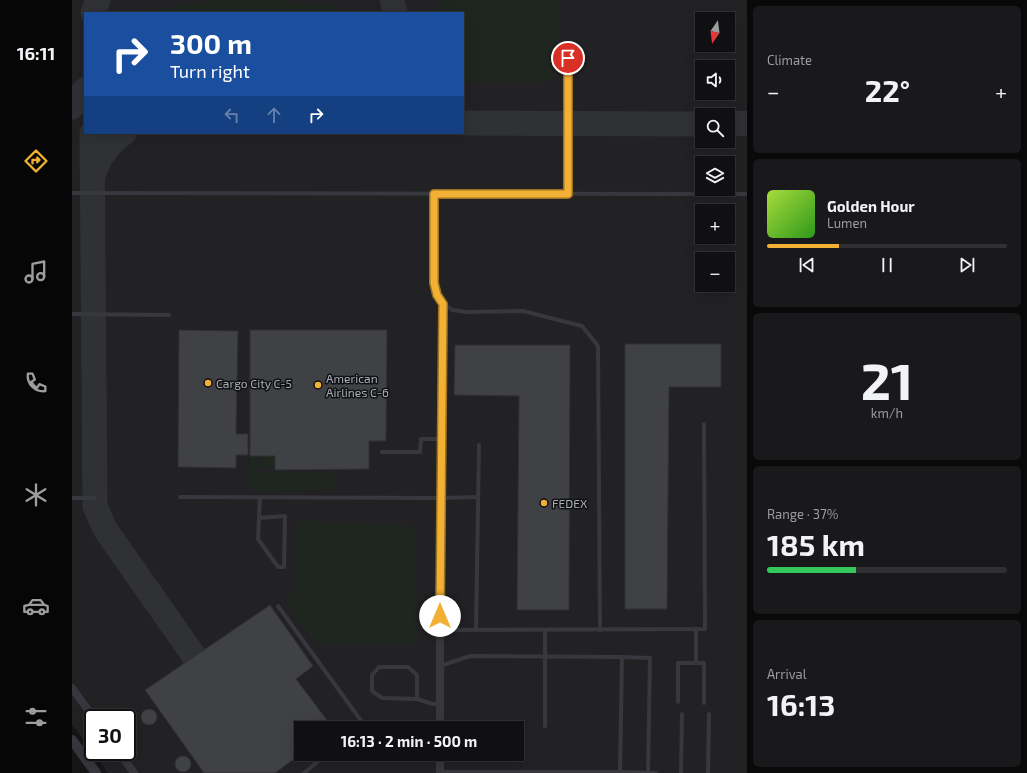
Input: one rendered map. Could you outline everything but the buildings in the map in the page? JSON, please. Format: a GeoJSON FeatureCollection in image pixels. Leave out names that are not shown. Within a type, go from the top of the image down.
{"type":"FeatureCollection","features":[{"type":"Feature","properties":{"kind":"street"},"geometry":{"type":"LineString","coordinates":[[440,498],[440,721]]}},
{"type":"Feature","properties":{"kind":"street"},"geometry":{"type":"LineString","coordinates":[[73,693],[86,709]]}},
{"type":"Feature","properties":{"kind":"street"},"geometry":{"type":"LineString","coordinates":[[72,740],[96,773]]}},
{"type":"Feature","properties":{"kind":"street"},"geometry":{"type":"LineString","coordinates":[[125,761],[134,773]]}},
{"type":"Feature","properties":{"kind":"street"},"geometry":{"type":"LineString","coordinates":[[440,761],[440,773]]}},
{"type":"Feature","properties":{"kind":"lane"},"geometry":{"type":"LineString","coordinates":[[568,58],[568,194]]}},
{"type":"Feature","properties":{"kind":"lane"},"geometry":{"type":"LineString","coordinates":[[72,193],[747,194]]}},
{"type":"Feature","properties":{"kind":"lane"},"geometry":{"type":"LineString","coordinates":[[434,194],[434,283],[437,295],[443,304],[458,311],[523,311],[582,326],[598,346],[600,630]]}},
{"type":"Feature","properties":{"kind":"lane"},"geometry":{"type":"LineString","coordinates":[[440,498],[443,304]]}},
{"type":"Feature","properties":{"kind":"lane"},"geometry":{"type":"LineString","coordinates":[[72,314],[169,315]]}},
{"type":"Feature","properties":{"kind":"lane"},"geometry":{"type":"LineString","coordinates":[[440,630],[705,629],[704,424]]}},
{"type":"Feature","properties":{"kind":"lane"},"geometry":{"type":"LineString","coordinates":[[382,452],[420,452],[420,439],[441,438]]}},
{"type":"Feature","properties":{"kind":"lane"},"geometry":{"type":"LineString","coordinates":[[476,630],[479,445]]}},
{"type":"Feature","properties":{"kind":"lane"},"geometry":{"type":"LineString","coordinates":[[180,496],[478,497]]}},
{"type":"Feature","properties":{"kind":"lane"},"geometry":{"type":"LineString","coordinates":[[259,518],[285,516],[284,567],[278,567],[258,539],[259,518],[260,497]]}},
{"type":"Feature","properties":{"kind":"lane"},"geometry":{"type":"LineString","coordinates":[[72,498],[94,498]]}},
{"type":"Feature","properties":{"kind":"lane"},"geometry":{"type":"LineString","coordinates":[[278,606],[361,721]]}},
{"type":"Feature","properties":{"kind":"lane"},"geometry":{"type":"LineString","coordinates":[[696,629],[696,662]]}},
{"type":"Feature","properties":{"kind":"lane"},"geometry":{"type":"LineString","coordinates":[[545,630],[545,726]]}},
{"type":"Feature","properties":{"kind":"lane"},"geometry":{"type":"LineString","coordinates":[[440,666],[470,656],[650,658],[648,773]]}},
{"type":"Feature","properties":{"kind":"lane"},"geometry":{"type":"LineString","coordinates":[[620,772],[622,657]]}},
{"type":"Feature","properties":{"kind":"lane"},"geometry":{"type":"LineString","coordinates":[[678,702],[678,662],[696,662],[704,663],[704,703]]}},
{"type":"Feature","properties":{"kind":"lane"},"geometry":{"type":"LineString","coordinates":[[417,699],[418,675],[408,667],[379,667],[372,675],[372,691],[382,698],[417,699],[440,704]]}},
{"type":"Feature","properties":{"kind":"lane"},"geometry":{"type":"LineString","coordinates":[[681,773],[682,714]]}},
{"type":"Feature","properties":{"kind":"lane"},"geometry":{"type":"LineString","coordinates":[[708,773],[709,714]]}},
{"type":"Feature","properties":{"kind":"lane"},"geometry":{"type":"LineString","coordinates":[[304,773],[319,761]]}},
{"type":"Feature","properties":{"kind":"lane"},"geometry":{"type":"LineString","coordinates":[[440,773],[656,773]]}},
{"type":"Feature","properties":{"kind":"shaded area"},"geometry":{"type":"Polygon","coordinates":[[[72,0],[747,0],[747,773],[108,773],[99,761],[136,761],[136,709],[84,709],[84,740],[72,724],[72,0]]]}},
{"type":"Feature","properties":{"kind":"shaded area"},"geometry":{"type":"Polygon","coordinates":[[[220,0],[279,0],[340,7],[342,12],[143,12],[220,0]]]}},
{"type":"Feature","properties":{"kind":"shaded area"},"geometry":{"type":"Polygon","coordinates":[[[440,0],[558,0],[557,72],[552,79],[544,82],[464,82],[464,12],[440,12],[440,0]]]}},
{"type":"Feature","properties":{"kind":"shaded area"},"geometry":{"type":"Polygon","coordinates":[[[250,456],[256,456],[257,470],[249,470],[250,456]]]}},
{"type":"Feature","properties":{"kind":"shaded area"},"geometry":{"type":"Polygon","coordinates":[[[259,456],[275,456],[275,469],[259,469],[259,456]]]}},
{"type":"Feature","properties":{"kind":"shaded area"},"geometry":{"type":"Polygon","coordinates":[[[249,472],[332,473],[333,488],[331,490],[254,490],[249,484],[249,472]]]}},
{"type":"Feature","properties":{"kind":"shaded area"},"geometry":{"type":"Polygon","coordinates":[[[299,521],[409,525],[416,539],[417,643],[315,642],[283,600],[298,592],[299,521]]]}},
{"type":"Feature","properties":{"kind":"taxiway"},"geometry":{"type":"LineString","coordinates":[[93,12],[98,0]]}},
{"type":"Feature","properties":{"kind":"taxiway"},"geometry":{"type":"LineString","coordinates":[[392,0],[395,12]]}},
{"type":"Feature","properties":{"kind":"taxiway"},"geometry":{"type":"LineString","coordinates":[[72,107],[84,91]]}},
{"type":"Feature","properties":{"kind":"taxiway"},"geometry":{"type":"LineString","coordinates":[[464,123],[695,124]]}},
{"type":"Feature","properties":{"kind":"taxiway"},"geometry":{"type":"LineString","coordinates":[[735,124],[747,123]]}},
{"type":"Feature","properties":{"kind":"taxiway"},"geometry":{"type":"LineString","coordinates":[[92,134],[95,506],[105,529],[194,656]]}},
{"type":"Feature","properties":{"kind":"taxiway"},"geometry":{"type":"LineString","coordinates":[[93,175],[98,162],[105,151],[123,134]]}},
{"type":"Feature","properties":{"kind":"place","name":"Cargo City C-5"},"geometry":{"type":"Point","coordinates":[208,383]}},
{"type":"Feature","properties":{"kind":"place","name":"American Airlines C-6"},"geometry":{"type":"Point","coordinates":[318,385]}},
{"type":"Feature","properties":{"kind":"place","name":"FEDEX"},"geometry":{"type":"Point","coordinates":[544,503]}},
{"type":"Feature","properties":{"kind":"route"},"geometry":{"type":"LineString","coordinates":[[440,616],[443,304],[439,300],[434,283],[434,194],[568,194],[568,58]]}}]}
